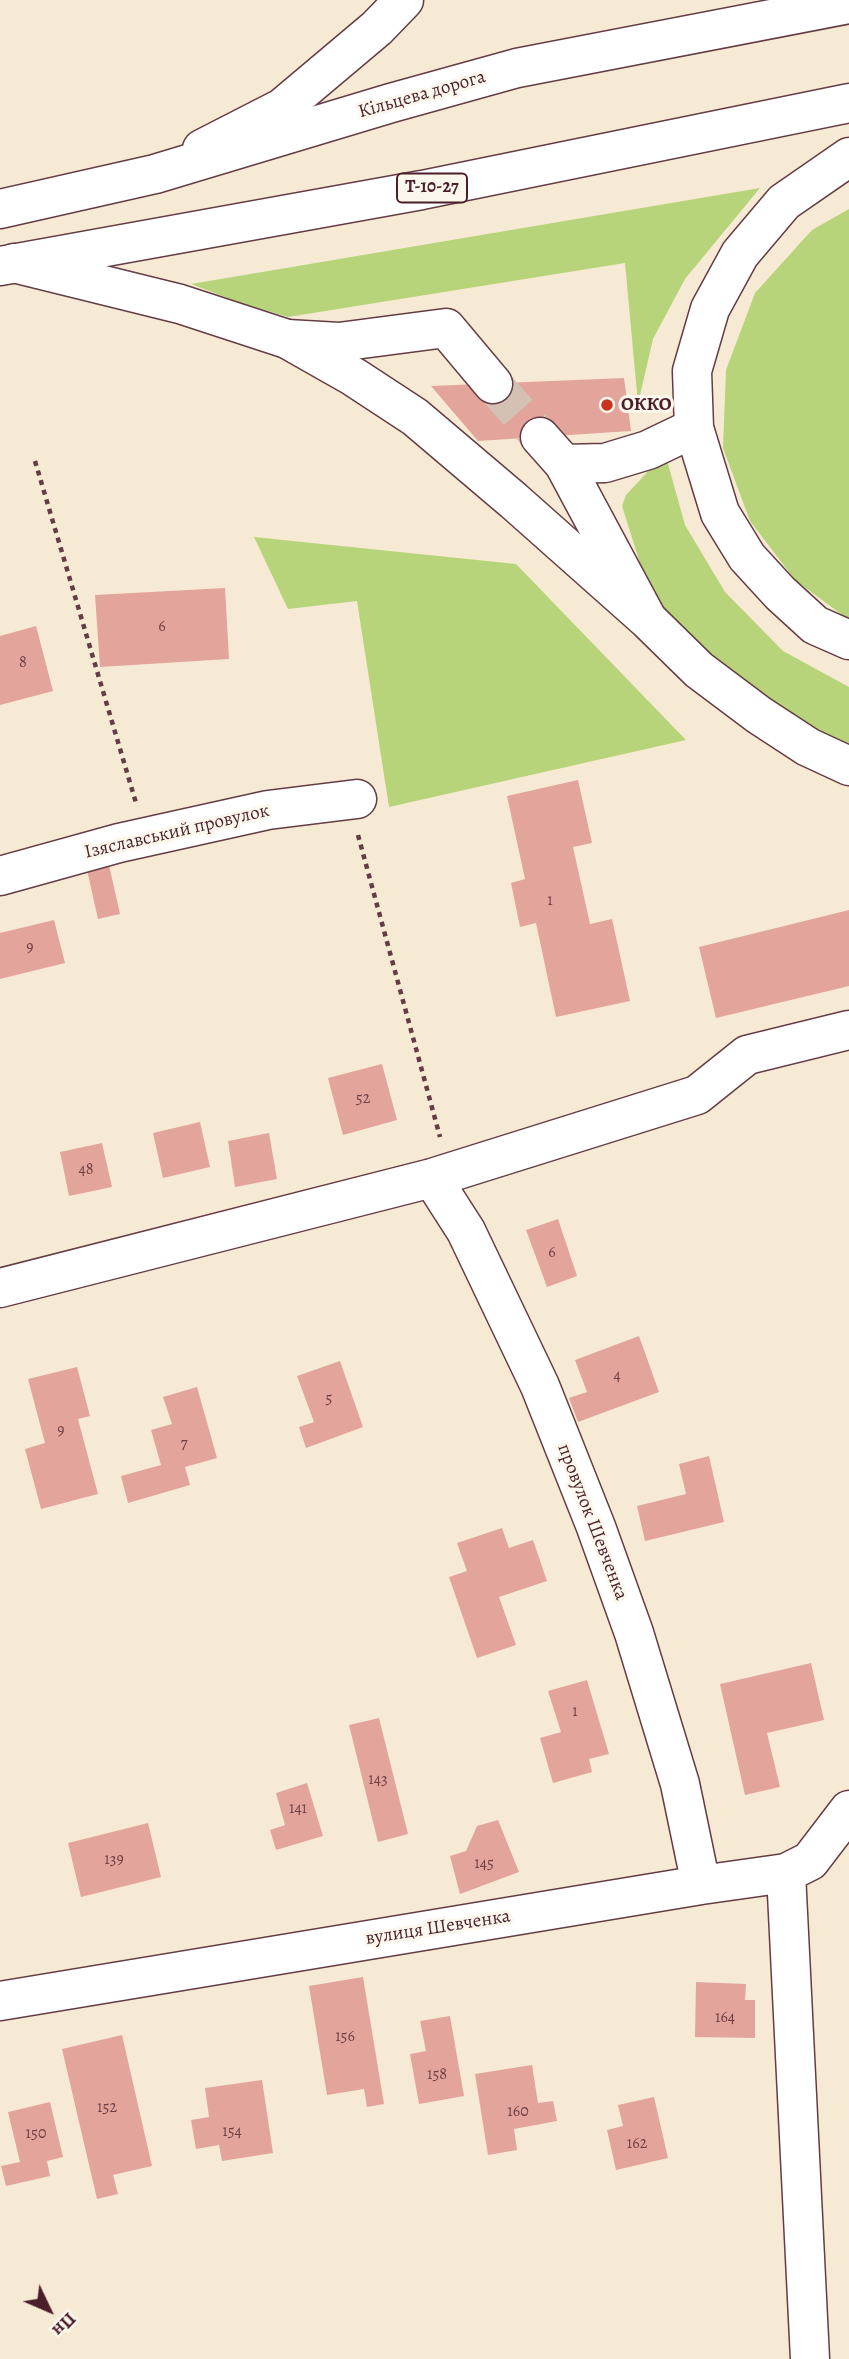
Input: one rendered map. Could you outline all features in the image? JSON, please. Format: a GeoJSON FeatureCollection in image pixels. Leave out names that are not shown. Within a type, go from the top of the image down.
{"type":"FeatureCollection","features":[{"type":"Feature","properties":{"kind":"main road"},"geometry":{"type":"LineString","coordinates":[[155,174],[282,108],[377,28],[404,0]]}},
{"type":"Feature","properties":{"kind":"main road","name":"Кільцева дорога"},"geometry":{"type":"LineString","coordinates":[[0,209],[155,174],[517,68],[791,7],[849,4]]}},
{"type":"Feature","properties":{"kind":"main road","name":"Т-10-27"},"geometry":{"type":"LineString","coordinates":[[7,265],[422,190],[849,103]]}},
{"type":"Feature","properties":{"kind":"main road"},"geometry":{"type":"LineString","coordinates":[[849,157],[784,202],[740,254],[709,309],[692,371],[694,428],[720,513],[747,557],[780,593],[815,625],[849,640]]}},
{"type":"Feature","properties":{"kind":"main road"},"geometry":{"type":"LineString","coordinates":[[7,265],[180,304],[287,339],[354,377],[415,417],[514,501],[648,620],[699,670],[759,715],[808,747],[849,766]]}},
{"type":"Feature","properties":{"kind":"main road"},"geometry":{"type":"LineString","coordinates":[[287,339],[340,342],[446,328],[493,384]]}},
{"type":"Feature","properties":{"kind":"main road"},"geometry":{"type":"LineString","coordinates":[[648,620],[552,451],[605,463],[648,450],[694,428]]}},
{"type":"Feature","properties":{"kind":"main road","name":"Ізяславський провулок"},"geometry":{"type":"LineString","coordinates":[[0,876],[146,837],[268,810],[353,799]]}},
{"type":"Feature","properties":{"kind":"main road"},"geometry":{"type":"LineString","coordinates":[[0,1288],[441,1176],[697,1095],[747,1055],[849,1030]]}},
{"type":"Feature","properties":{"kind":"main road","name":"провулок Шевченка"},"geometry":{"type":"LineString","coordinates":[[441,1176],[540,1386],[596,1527],[634,1633],[680,1784],[701,1885]]}},
{"type":"Feature","properties":{"kind":"main road","name":"вулиця Шевченка"},"geometry":{"type":"LineString","coordinates":[[0,2001],[786,1873],[810,1861],[849,1810]]}},
{"type":"Feature","properties":{"kind":"main road"},"geometry":{"type":"LineString","coordinates":[[786,1873],[810,2359]]}},
{"type":"Feature","properties":{"kind":"path"},"geometry":{"type":"LineString","coordinates":[[35,461],[146,837]]}},
{"type":"Feature","properties":{"kind":"path"},"geometry":{"type":"LineString","coordinates":[[353,799],[441,1176]]}},
{"type":"Feature","properties":{"kind":"green space"},"geometry":{"type":"Polygon","coordinates":[[[760,188],[685,279],[653,339],[638,404],[625,263],[288,317],[191,284],[760,188]]]}},
{"type":"Feature","properties":{"kind":"green space"},"geometry":{"type":"Polygon","coordinates":[[[849,209],[849,620],[795,580],[750,521],[723,448],[726,370],[755,293],[812,230],[849,209]]]}},
{"type":"Feature","properties":{"kind":"green space"},"geometry":{"type":"Polygon","coordinates":[[[665,453],[685,525],[725,592],[783,651],[849,687],[849,748],[802,728],[676,630],[640,563],[622,506],[626,495],[665,453]]]}},
{"type":"Feature","properties":{"kind":"green space"},"geometry":{"type":"Polygon","coordinates":[[[254,537],[516,564],[686,740],[389,807],[357,601],[288,609],[254,537]]]}},
{"type":"Feature","properties":{"kind":"building"},"geometry":{"type":"Polygon","coordinates":[[[624,378],[631,431],[478,441],[431,386],[624,378]]]}},
{"type":"Feature","properties":{"kind":"building"},"geometry":{"type":"Polygon","coordinates":[[[225,588],[229,659],[100,667],[95,595],[225,588]]]}},
{"type":"Feature","properties":{"kind":"building"},"geometry":{"type":"Polygon","coordinates":[[[36,626],[53,691],[0,705],[0,636],[36,626]]]}},
{"type":"Feature","properties":{"kind":"building"},"geometry":{"type":"Polygon","coordinates":[[[578,780],[592,843],[573,847],[590,924],[612,919],[630,1001],[556,1017],[536,923],[520,927],[511,883],[525,879],[507,796],[578,780]]]}},
{"type":"Feature","properties":{"kind":"building"},"geometry":{"type":"Polygon","coordinates":[[[109,865],[120,914],[98,919],[87,870],[109,865]]]}},
{"type":"Feature","properties":{"kind":"building"},"geometry":{"type":"Polygon","coordinates":[[[849,910],[849,986],[716,1018],[699,947],[849,910]]]}},
{"type":"Feature","properties":{"kind":"building"},"geometry":{"type":"Polygon","coordinates":[[[54,920],[65,963],[0,979],[0,933],[54,920]]]}},
{"type":"Feature","properties":{"kind":"building"},"geometry":{"type":"Polygon","coordinates":[[[382,1064],[397,1120],[343,1135],[328,1078],[382,1064]]]}},
{"type":"Feature","properties":{"kind":"building"},"geometry":{"type":"Polygon","coordinates":[[[200,1122],[210,1167],[163,1178],[153,1133],[200,1122]]]}},
{"type":"Feature","properties":{"kind":"building"},"geometry":{"type":"Polygon","coordinates":[[[269,1133],[277,1179],[235,1187],[228,1141],[269,1133]]]}},
{"type":"Feature","properties":{"kind":"building"},"geometry":{"type":"Polygon","coordinates":[[[102,1143],[112,1187],[69,1196],[60,1152],[102,1143]]]}},
{"type":"Feature","properties":{"kind":"building"},"geometry":{"type":"Polygon","coordinates":[[[558,1219],[577,1276],[547,1287],[526,1230],[558,1219]]]}},
{"type":"Feature","properties":{"kind":"building"},"geometry":{"type":"Polygon","coordinates":[[[639,1336],[659,1392],[578,1422],[569,1398],[587,1392],[575,1360],[639,1336]]]}},
{"type":"Feature","properties":{"kind":"building"},"geometry":{"type":"Polygon","coordinates":[[[340,1361],[363,1427],[306,1448],[299,1427],[314,1422],[297,1376],[340,1361]]]}},
{"type":"Feature","properties":{"kind":"building"},"geometry":{"type":"Polygon","coordinates":[[[77,1367],[90,1416],[78,1419],[98,1494],[41,1509],[25,1449],[45,1443],[28,1379],[77,1367]]]}},
{"type":"Feature","properties":{"kind":"building"},"geometry":{"type":"Polygon","coordinates":[[[197,1387],[217,1458],[185,1467],[190,1485],[128,1503],[121,1476],[161,1465],[151,1430],[172,1424],[163,1397],[197,1387]]]}},
{"type":"Feature","properties":{"kind":"building"},"geometry":{"type":"Polygon","coordinates":[[[709,1456],[724,1522],[645,1541],[637,1506],[686,1494],[679,1464],[709,1456]]]}},
{"type":"Feature","properties":{"kind":"building"},"geometry":{"type":"Polygon","coordinates":[[[502,1528],[509,1548],[533,1540],[547,1581],[499,1597],[516,1645],[477,1658],[449,1577],[467,1571],[457,1543],[502,1528]]]}},
{"type":"Feature","properties":{"kind":"building"},"geometry":{"type":"Polygon","coordinates":[[[811,1663],[824,1720],[767,1733],[780,1787],[745,1795],[720,1684],[811,1663]]]}},
{"type":"Feature","properties":{"kind":"building"},"geometry":{"type":"Polygon","coordinates":[[[587,1680],[609,1754],[589,1759],[592,1772],[553,1783],[540,1738],[561,1732],[548,1691],[587,1680]]]}},
{"type":"Feature","properties":{"kind":"building"},"geometry":{"type":"Polygon","coordinates":[[[379,1718],[408,1834],[378,1842],[349,1725],[379,1718]]]}},
{"type":"Feature","properties":{"kind":"building"},"geometry":{"type":"Polygon","coordinates":[[[307,1783],[323,1836],[276,1850],[270,1830],[285,1825],[276,1793],[307,1783]]]}},
{"type":"Feature","properties":{"kind":"building"},"geometry":{"type":"Polygon","coordinates":[[[498,1820],[519,1872],[460,1894],[450,1856],[466,1851],[477,1826],[498,1820]]]}},
{"type":"Feature","properties":{"kind":"building"},"geometry":{"type":"Polygon","coordinates":[[[148,1823],[161,1877],[81,1897],[68,1843],[148,1823]]]}},
{"type":"Feature","properties":{"kind":"building"},"geometry":{"type":"Polygon","coordinates":[[[363,1977],[384,2104],[367,2107],[364,2089],[327,2095],[309,1986],[363,1977]]]}},
{"type":"Feature","properties":{"kind":"building"},"geometry":{"type":"Polygon","coordinates":[[[696,1982],[746,1984],[745,2000],[755,2000],[755,2038],[695,2037],[696,1982]]]}},
{"type":"Feature","properties":{"kind":"building"},"geometry":{"type":"Polygon","coordinates":[[[450,2016],[464,2096],[419,2104],[410,2054],[426,2051],[420,2021],[450,2016]]]}},
{"type":"Feature","properties":{"kind":"building"},"geometry":{"type":"Polygon","coordinates":[[[122,2035],[152,2166],[113,2175],[118,2194],[97,2199],[62,2049],[122,2035]]]}},
{"type":"Feature","properties":{"kind":"building"},"geometry":{"type":"Polygon","coordinates":[[[532,2065],[538,2103],[553,2101],[557,2121],[514,2129],[517,2150],[488,2155],[475,2074],[532,2065]]]}},
{"type":"Feature","properties":{"kind":"building"},"geometry":{"type":"Polygon","coordinates":[[[262,2080],[273,2153],[222,2161],[219,2145],[196,2149],[191,2120],[209,2117],[205,2088],[262,2080]]]}},
{"type":"Feature","properties":{"kind":"building"},"geometry":{"type":"Polygon","coordinates":[[[654,2097],[668,2158],[616,2170],[607,2130],[623,2126],[618,2105],[654,2097]]]}},
{"type":"Feature","properties":{"kind":"building"},"geometry":{"type":"Polygon","coordinates":[[[50,2102],[63,2157],[47,2161],[50,2176],[6,2186],[1,2166],[20,2162],[8,2112],[50,2102]]]}},
{"type":"Feature","properties":{"kind":"tunnel"},"geometry":{"type":"LineString","coordinates":[[493,384],[540,437]]}},
{"type":"Feature","properties":{"kind":"place","name":"ОККО"},"geometry":{"type":"Point","coordinates":[607,405]}}]}
